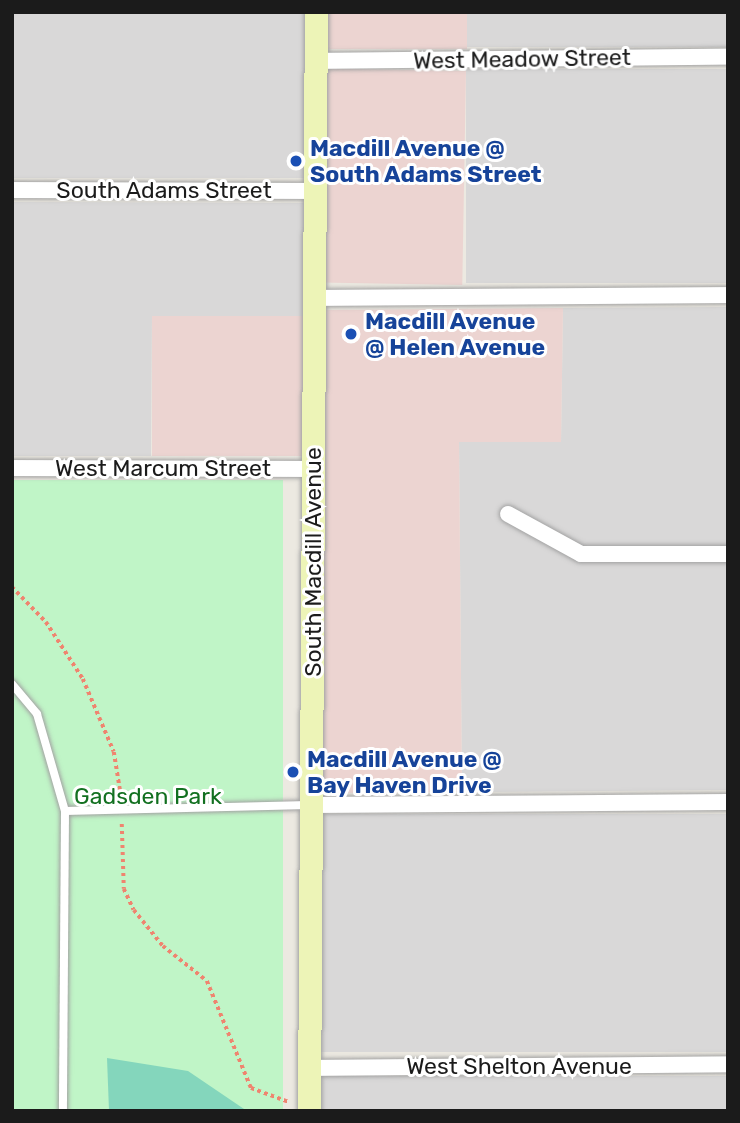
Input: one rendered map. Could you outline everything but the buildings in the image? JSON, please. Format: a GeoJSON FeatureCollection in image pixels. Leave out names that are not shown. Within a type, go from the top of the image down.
{"type":"FeatureCollection","features":[{"type":"Feature","properties":{"kind":"street","name":"South Macdill Avenue"},"geometry":{"type":"LineString","coordinates":[[309,1107],[316,12]]}},
{"type":"Feature","properties":{"kind":"street","name":"West Meadow Street"},"geometry":{"type":"LineString","coordinates":[[316,61],[728,57]]}},
{"type":"Feature","properties":{"kind":"street","name":"South Adams Street"},"geometry":{"type":"LineString","coordinates":[[12,190],[316,191]]}},
{"type":"Feature","properties":{"kind":"street"},"geometry":{"type":"LineString","coordinates":[[314,298],[728,295]]}},
{"type":"Feature","properties":{"kind":"street","name":"West Marcum Street"},"geometry":{"type":"LineString","coordinates":[[12,468],[313,469]]}},
{"type":"Feature","properties":{"kind":"street"},"geometry":{"type":"LineString","coordinates":[[508,514],[582,554],[728,554]]}},
{"type":"Feature","properties":{"kind":"street"},"geometry":{"type":"LineString","coordinates":[[311,805],[728,802]]}},
{"type":"Feature","properties":{"kind":"street","name":"West Shelton Avenue"},"geometry":{"type":"LineString","coordinates":[[310,1068],[728,1064]]}},
{"type":"Feature","properties":{"kind":"lane"},"geometry":{"type":"LineString","coordinates":[[12,684],[37,714],[65,811],[63,1111]]}},
{"type":"Feature","properties":{"kind":"lane"},"geometry":{"type":"LineString","coordinates":[[65,811],[311,805]]}},
{"type":"Feature","properties":{"kind":"path"},"geometry":{"type":"LineString","coordinates":[[12,587],[46,622],[83,679],[114,752],[122,810],[124,890],[146,930],[207,982],[251,1088],[309,1107]]}},
{"type":"Feature","properties":{"kind":"shaded area"},"geometry":{"type":"Polygon","coordinates":[[[12,12],[305,12],[305,178],[12,178],[12,12]]]}},
{"type":"Feature","properties":{"kind":"shaded area"},"geometry":{"type":"Polygon","coordinates":[[[326,12],[467,12],[467,49],[326,49],[326,12]]]}},
{"type":"Feature","properties":{"kind":"shaded area"},"geometry":{"type":"Polygon","coordinates":[[[467,12],[728,12],[728,47],[467,47],[467,12]]]}},
{"type":"Feature","properties":{"kind":"shaded area"},"geometry":{"type":"Polygon","coordinates":[[[326,69],[466,71],[462,285],[322,283],[326,69]]]}},
{"type":"Feature","properties":{"kind":"shaded area"},"geometry":{"type":"Polygon","coordinates":[[[466,69],[728,69],[728,283],[466,283],[466,69]]]}},
{"type":"Feature","properties":{"kind":"shaded area"},"geometry":{"type":"Polygon","coordinates":[[[12,202],[305,203],[304,317],[152,316],[151,456],[12,456],[12,202]]]}},
{"type":"Feature","properties":{"kind":"shaded area"},"geometry":{"type":"Polygon","coordinates":[[[728,307],[728,790],[462,792],[459,441],[561,442],[563,308],[728,307]]]}},
{"type":"Feature","properties":{"kind":"shaded area"},"geometry":{"type":"Polygon","coordinates":[[[563,308],[561,442],[459,442],[462,792],[321,793],[325,310],[563,308]]]}},
{"type":"Feature","properties":{"kind":"shaded area"},"geometry":{"type":"Polygon","coordinates":[[[152,316],[304,316],[304,456],[152,456],[152,316]]]}},
{"type":"Feature","properties":{"kind":"shaded area"},"geometry":{"type":"Polygon","coordinates":[[[321,814],[728,814],[728,1052],[321,1052],[321,814]]]}},
{"type":"Feature","properties":{"kind":"shaded area"},"geometry":{"type":"Polygon","coordinates":[[[321,1076],[728,1076],[728,1111],[321,1111],[321,1076]]]}},
{"type":"Feature","properties":{"kind":"green space","name":"Gadsden Park"},"geometry":{"type":"Polygon","coordinates":[[[12,480],[283,480],[283,1111],[12,1111],[12,480]]]}},
{"type":"Feature","properties":{"kind":"green space"},"geometry":{"type":"Polygon","coordinates":[[[107,1058],[188,1071],[247,1111],[109,1111],[107,1058]]]}},
{"type":"Feature","properties":{"kind":"place","name":"Macdill Avenue @ South Adams Street"},"geometry":{"type":"Point","coordinates":[296,161]}},
{"type":"Feature","properties":{"kind":"place","name":"Macdill Avenue @ Helen Avenue"},"geometry":{"type":"Point","coordinates":[351,334]}},
{"type":"Feature","properties":{"kind":"place","name":"Macdill Avenue @ Bay Haven Drive"},"geometry":{"type":"Point","coordinates":[293,772]}}]}
